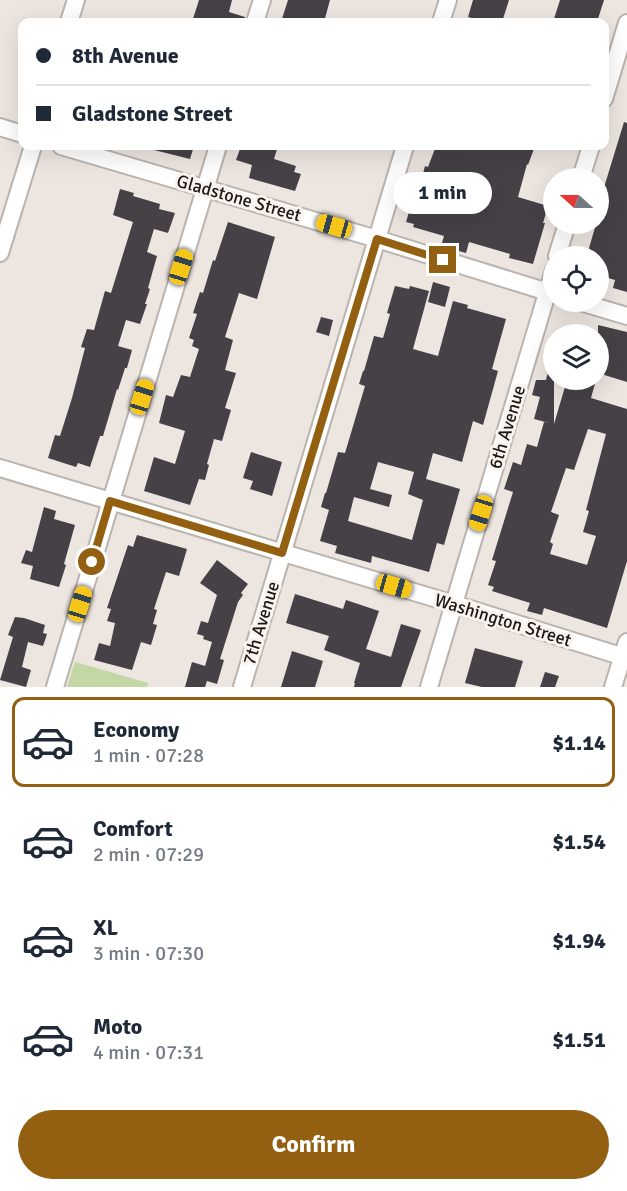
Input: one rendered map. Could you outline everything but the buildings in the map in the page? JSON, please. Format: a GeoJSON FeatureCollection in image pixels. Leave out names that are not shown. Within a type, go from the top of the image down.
{"type":"FeatureCollection","features":[{"type":"Feature","properties":{"kind":"street"},"geometry":{"type":"LineString","coordinates":[[70,18],[76,0]]}},
{"type":"Feature","properties":{"kind":"street"},"geometry":{"type":"LineString","coordinates":[[256,18],[262,0]]}},
{"type":"Feature","properties":{"kind":"street"},"geometry":{"type":"LineString","coordinates":[[442,18],[448,0]]}},
{"type":"Feature","properties":{"kind":"street"},"geometry":{"type":"LineString","coordinates":[[609,82],[627,23]]}},
{"type":"Feature","properties":{"kind":"street"},"geometry":{"type":"LineString","coordinates":[[0,127],[18,133]]}},
{"type":"Feature","properties":{"kind":"street"},"geometry":{"type":"LineString","coordinates":[[0,253],[32,150]]}},
{"type":"Feature","properties":{"kind":"street","name":"Gladstone Street"},"geometry":{"type":"LineString","coordinates":[[75,150],[377,239],[543,291]]}},
{"type":"Feature","properties":{"kind":"street"},"geometry":{"type":"LineString","coordinates":[[55,687],[217,150]]}},
{"type":"Feature","properties":{"kind":"street","name":"7th Avenue"},"geometry":{"type":"LineString","coordinates":[[242,687],[404,150]]}},
{"type":"Feature","properties":{"kind":"street"},"geometry":{"type":"LineString","coordinates":[[584,168],[590,150]]}},
{"type":"Feature","properties":{"kind":"street"},"geometry":{"type":"LineString","coordinates":[[609,311],[627,316]]}},
{"type":"Feature","properties":{"kind":"street","name":"6th Avenue"},"geometry":{"type":"LineString","coordinates":[[429,687],[544,312]]}},
{"type":"Feature","properties":{"kind":"street","name":"Washington Street"},"geometry":{"type":"LineString","coordinates":[[0,468],[454,604],[626,652]]}},
{"type":"Feature","properties":{"kind":"street"},"geometry":{"type":"LineString","coordinates":[[613,687],[626,652]]}},
{"type":"Feature","properties":{"kind":"green space"},"geometry":{"type":"Polygon","coordinates":[[[75,662],[148,683],[147,687],[67,687],[75,662]]]}},
{"type":"Feature","properties":{"kind":"route"},"geometry":{"type":"LineString","coordinates":[[92,562],[110,501],[282,553],[377,239],[443,260]]}}]}
